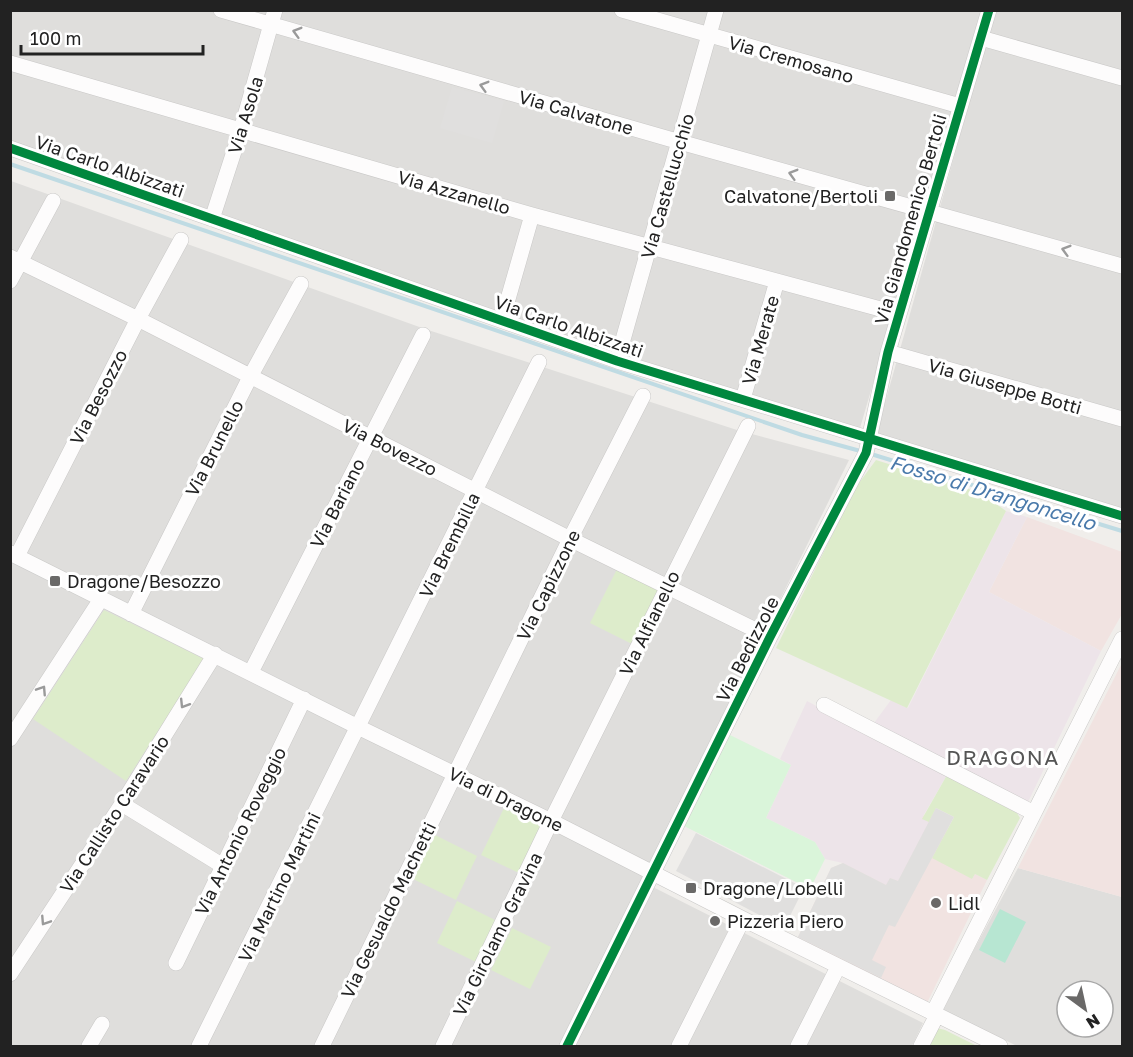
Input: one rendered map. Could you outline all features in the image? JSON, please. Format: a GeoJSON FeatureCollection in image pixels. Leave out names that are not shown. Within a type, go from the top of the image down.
{"type":"FeatureCollection","features":[{"type":"Feature","properties":{"kind":"street","name":"Via Calvatone"},"geometry":{"type":"LineString","coordinates":[[221,10],[273,18],[680,142],[1122,266]]}},
{"type":"Feature","properties":{"kind":"street","name":"Via Cremosano"},"geometry":{"type":"LineString","coordinates":[[622,10],[960,106]]}},
{"type":"Feature","properties":{"kind":"street","name":"Via Castellucchio"},"geometry":{"type":"LineString","coordinates":[[617,361],[716,10]]}},
{"type":"Feature","properties":{"kind":"street","name":"Via Giandomenico Bertoli"},"geometry":{"type":"LineString","coordinates":[[868,439],[888,352],[989,10]]}},
{"type":"Feature","properties":{"kind":"street","name":"Via Asola"},"geometry":{"type":"LineString","coordinates":[[212,219],[241,130],[273,18]]}},
{"type":"Feature","properties":{"kind":"street"},"geometry":{"type":"LineString","coordinates":[[981,38],[1122,78]]}},
{"type":"Feature","properties":{"kind":"street","name":"Via Azzanello"},"geometry":{"type":"LineString","coordinates":[[10,63],[532,215],[899,314]]}},
{"type":"Feature","properties":{"kind":"street","name":"Via Carlo Albizzati"},"geometry":{"type":"LineString","coordinates":[[10,148],[617,361],[1122,516]]}},
{"type":"Feature","properties":{"kind":"street"},"geometry":{"type":"LineString","coordinates":[[10,281],[15,260],[53,201]]}},
{"type":"Feature","properties":{"kind":"street"},"geometry":{"type":"LineString","coordinates":[[502,320],[532,215]]}},
{"type":"Feature","properties":{"kind":"street","name":"Via Besozzo"},"geometry":{"type":"LineString","coordinates":[[14,554],[181,240]]}},
{"type":"Feature","properties":{"kind":"street","name":"Via Bovezzo"},"geometry":{"type":"LineString","coordinates":[[15,260],[138,319],[370,438],[770,637]]}},
{"type":"Feature","properties":{"kind":"street","name":"Via Merate"},"geometry":{"type":"LineString","coordinates":[[743,399],[777,280]]}},
{"type":"Feature","properties":{"kind":"street","name":"Via Brunello"},"geometry":{"type":"LineString","coordinates":[[131,614],[250,377],[301,284]]}},
{"type":"Feature","properties":{"kind":"street","name":"Via Bariano"},"geometry":{"type":"LineString","coordinates":[[251,672],[423,335]]}},
{"type":"Feature","properties":{"kind":"street","name":"Via Giuseppe Botti"},"geometry":{"type":"LineString","coordinates":[[888,352],[1122,419]]}},
{"type":"Feature","properties":{"kind":"street","name":"Via Brembilla"},"geometry":{"type":"LineString","coordinates":[[358,727],[539,362]]}},
{"type":"Feature","properties":{"kind":"street","name":"Via Capizzone"},"geometry":{"type":"LineString","coordinates":[[454,773],[643,396]]}},
{"type":"Feature","properties":{"kind":"street","name":"Via Alfianello"},"geometry":{"type":"LineString","coordinates":[[551,821],[748,426]]}},
{"type":"Feature","properties":{"kind":"street","name":"Via Bedizzole"},"geometry":{"type":"LineString","coordinates":[[567,1047],[770,637],[860,466],[866,453],[868,439]]}},
{"type":"Feature","properties":{"kind":"street","name":"Via di Dragone"},"geometry":{"type":"LineString","coordinates":[[14,554],[1000,1047]]}},
{"type":"Feature","properties":{"kind":"street"},"geometry":{"type":"LineString","coordinates":[[10,739],[101,599]]}},
{"type":"Feature","properties":{"kind":"street"},"geometry":{"type":"LineString","coordinates":[[921,1047],[1034,813],[1122,639]]}},
{"type":"Feature","properties":{"kind":"street","name":"Via Callisto Caravario"},"geometry":{"type":"LineString","coordinates":[[10,974],[122,804],[215,654]]}},
{"type":"Feature","properties":{"kind":"street","name":"Via Antonio Roveggio"},"geometry":{"type":"LineString","coordinates":[[176,963],[304,699]]}},
{"type":"Feature","properties":{"kind":"street"},"geometry":{"type":"LineString","coordinates":[[824,705],[1034,813]]}},
{"type":"Feature","properties":{"kind":"street","name":"Via Martino Martini"},"geometry":{"type":"LineString","coordinates":[[199,1047],[358,727]]}},
{"type":"Feature","properties":{"kind":"street","name":"Via Gesualdo Machetti"},"geometry":{"type":"LineString","coordinates":[[322,1047],[454,773]]}},
{"type":"Feature","properties":{"kind":"street"},"geometry":{"type":"LineString","coordinates":[[122,804],[223,866]]}},
{"type":"Feature","properties":{"kind":"street","name":"Via Girolamo Gravina"},"geometry":{"type":"LineString","coordinates":[[443,1047],[551,821]]}},
{"type":"Feature","properties":{"kind":"street"},"geometry":{"type":"LineString","coordinates":[[679,1047],[743,919]]}},
{"type":"Feature","properties":{"kind":"street"},"geometry":{"type":"LineString","coordinates":[[798,1047],[838,967]]}},
{"type":"Feature","properties":{"kind":"street"},"geometry":{"type":"LineString","coordinates":[[89,1047],[102,1024]]}},
{"type":"Feature","properties":{"kind":"shaded area"},"geometry":{"type":"Polygon","coordinates":[[[11,11],[982,11],[860,428],[625,358],[11,143],[11,11]]]}},
{"type":"Feature","properties":{"kind":"shaded area"},"geometry":{"type":"Polygon","coordinates":[[[995,11],[1122,11],[1122,508],[876,435],[995,11]]]}},
{"type":"Feature","properties":{"kind":"shaded area"},"geometry":{"type":"Polygon","coordinates":[[[452,87],[504,101],[492,143],[440,128],[452,87]]]}},
{"type":"Feature","properties":{"kind":"shaded area"},"geometry":{"type":"Polygon","coordinates":[[[11,181],[425,329],[737,430],[849,460],[641,881],[923,1023],[912,1046],[11,1046],[11,181]]]}},
{"type":"Feature","properties":{"kind":"shaded area"},"geometry":{"type":"Polygon","coordinates":[[[1006,511],[1027,517],[989,592],[1101,651],[1028,802],[874,723],[891,700],[908,708],[1006,511]]]}},
{"type":"Feature","properties":{"kind":"shaded area"},"geometry":{"type":"Polygon","coordinates":[[[1027,517],[1122,552],[1122,614],[1101,651],[989,592],[1027,517]]]}},
{"type":"Feature","properties":{"kind":"shaded area"},"geometry":{"type":"Polygon","coordinates":[[[1122,663],[1122,897],[1018,868],[1122,663]]]}},
{"type":"Feature","properties":{"kind":"shaded area"},"geometry":{"type":"Polygon","coordinates":[[[807,701],[947,775],[922,818],[929,822],[898,881],[890,878],[886,885],[843,863],[825,859],[815,842],[766,818],[791,765],[780,759],[807,701]]]}},
{"type":"Feature","properties":{"kind":"shaded area"},"geometry":{"type":"Polygon","coordinates":[[[936,808],[972,879],[975,874],[987,880],[927,1003],[798,937],[831,868],[936,808]]]}},
{"type":"Feature","properties":{"kind":"shaded area"},"geometry":{"type":"Polygon","coordinates":[[[936,808],[954,817],[895,927],[889,925],[872,960],[886,967],[881,978],[798,937],[831,868],[843,863],[886,885],[890,878],[898,881],[936,808]]]}},
{"type":"Feature","properties":{"kind":"shaded area"},"geometry":{"type":"Polygon","coordinates":[[[696,833],[804,888],[784,928],[676,871],[696,833]]]}},
{"type":"Feature","properties":{"kind":"shaded area"},"geometry":{"type":"Polygon","coordinates":[[[1018,868],[1122,897],[1122,1046],[1017,1046],[942,1009],[1018,868]]]}},
{"type":"Feature","properties":{"kind":"green space"},"geometry":{"type":"Polygon","coordinates":[[[876,460],[981,493],[1006,511],[907,708],[776,648],[856,487],[876,460]]]}},
{"type":"Feature","properties":{"kind":"green space"},"geometry":{"type":"Polygon","coordinates":[[[617,569],[659,591],[632,644],[590,623],[617,569]]]}},
{"type":"Feature","properties":{"kind":"green space"},"geometry":{"type":"Polygon","coordinates":[[[104,610],[204,659],[126,781],[33,719],[104,610]]]}},
{"type":"Feature","properties":{"kind":"green space"},"geometry":{"type":"Polygon","coordinates":[[[730,735],[791,765],[766,818],[815,842],[825,859],[810,889],[684,826],[730,735]]]}},
{"type":"Feature","properties":{"kind":"green space"},"geometry":{"type":"Polygon","coordinates":[[[947,775],[1017,813],[1020,818],[987,880],[975,874],[972,879],[932,858],[954,817],[936,808],[929,822],[922,819],[947,775]]]}},
{"type":"Feature","properties":{"kind":"green space"},"geometry":{"type":"Polygon","coordinates":[[[504,808],[544,827],[521,874],[481,855],[504,808]]]}},
{"type":"Feature","properties":{"kind":"green space"},"geometry":{"type":"Polygon","coordinates":[[[435,835],[477,856],[456,900],[413,879],[435,835]]]}},
{"type":"Feature","properties":{"kind":"green space"},"geometry":{"type":"Polygon","coordinates":[[[457,901],[499,922],[478,963],[437,943],[457,901]]]}},
{"type":"Feature","properties":{"kind":"green space"},"geometry":{"type":"Polygon","coordinates":[[[1000,909],[1026,922],[1005,963],[979,950],[1000,909]]]}},
{"type":"Feature","properties":{"kind":"green space"},"geometry":{"type":"Polygon","coordinates":[[[512,928],[551,947],[530,989],[491,970],[512,928]]]}},
{"type":"Feature","properties":{"kind":"green space"},"geometry":{"type":"Polygon","coordinates":[[[937,1028],[945,1030],[977,1046],[927,1046],[937,1028]]]}},
{"type":"Feature","properties":{"kind":"waterway","name":"Fosso di Drangoncello"},"geometry":{"type":"LineString","coordinates":[[10,164],[802,435],[864,452]]}},
{"type":"Feature","properties":{"kind":"waterway","name":"Fosso di Drangoncello"},"geometry":{"type":"LineString","coordinates":[[871,454],[1122,531]]}},
{"type":"Feature","properties":{"kind":"cycle path"},"geometry":{"type":"LineString","coordinates":[[567,1046],[770,637],[866,453],[888,352],[989,10]]}},
{"type":"Feature","properties":{"kind":"cycle path"},"geometry":{"type":"LineString","coordinates":[[10,148],[617,361],[1122,516]]}},
{"type":"Feature","properties":{"kind":"place","name":"Calvatone/Bertoli"},"geometry":{"type":"Point","coordinates":[890,196]}},
{"type":"Feature","properties":{"kind":"place","name":"Dragone/Besozzo"},"geometry":{"type":"Point","coordinates":[55,581]}},
{"type":"Feature","properties":{"kind":"place","name":"Dragone/Lobelli"},"geometry":{"type":"Point","coordinates":[691,888]}},
{"type":"Feature","properties":{"kind":"place","name":"Lidl"},"geometry":{"type":"Point","coordinates":[936,903]}},
{"type":"Feature","properties":{"kind":"place","name":"Pizzeria Piero"},"geometry":{"type":"Point","coordinates":[715,921]}},
{"type":"Feature","properties":{"kind":"district","name":"DRAGONA"},"geometry":{"type":"Point","coordinates":[1003,757]}}]}
